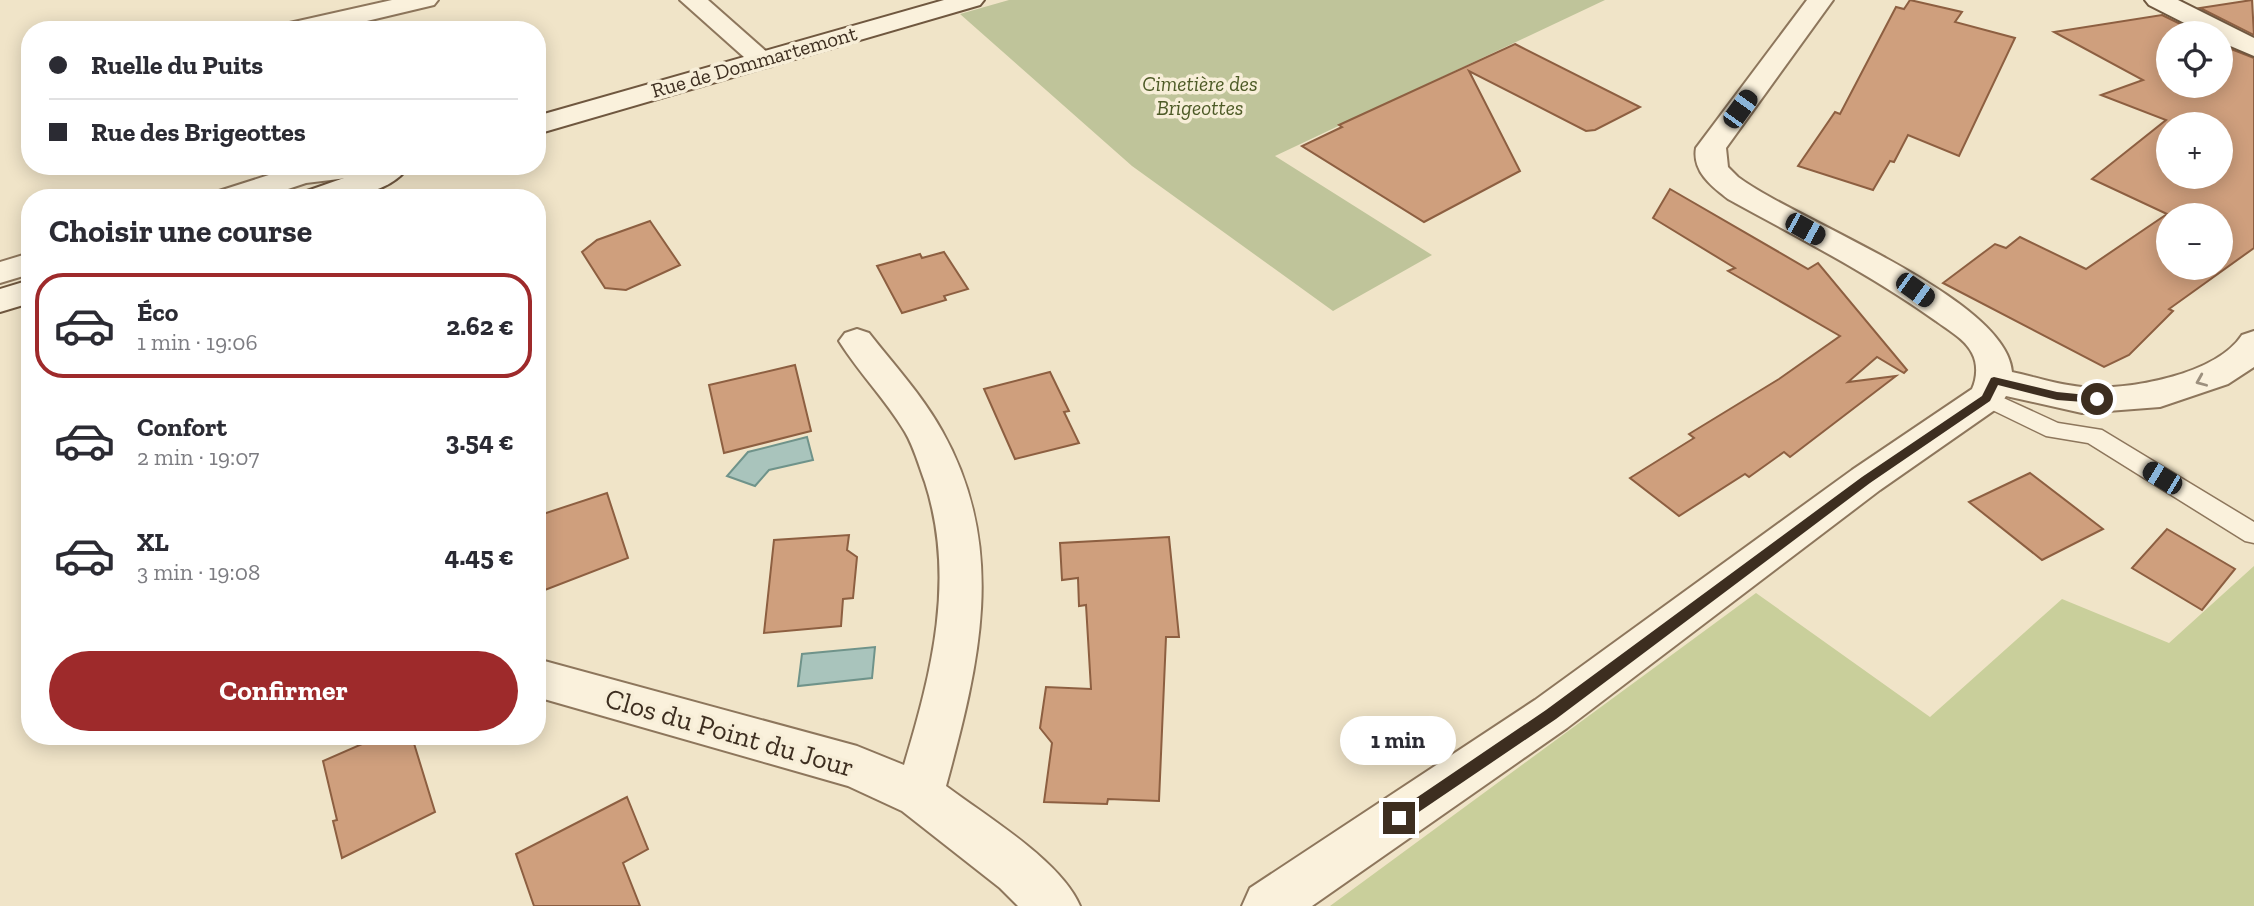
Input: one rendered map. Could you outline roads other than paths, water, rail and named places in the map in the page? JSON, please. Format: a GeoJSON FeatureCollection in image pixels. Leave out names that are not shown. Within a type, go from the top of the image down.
{"type":"FeatureCollection","features":[{"type":"Feature","properties":{"kind":"street"},"geometry":{"type":"LineString","coordinates":[[319,21],[425,0]]}},
{"type":"Feature","properties":{"kind":"street"},"geometry":{"type":"LineString","coordinates":[[693,0],[764,60]]}},
{"type":"Feature","properties":{"kind":"street","name":"Rue de Dommartemont"},"geometry":{"type":"LineString","coordinates":[[546,122],[971,0]]}},
{"type":"Feature","properties":{"kind":"street"},"geometry":{"type":"LineString","coordinates":[[1820,0],[1711,148],[1711,165],[1739,191],[1915,290],[1971,331],[1982,340],[1994,366],[1990,390]]}},
{"type":"Feature","properties":{"kind":"street"},"geometry":{"type":"LineString","coordinates":[[2158,0],[2254,48]]}},
{"type":"Feature","properties":{"kind":"street"},"geometry":{"type":"LineString","coordinates":[[257,189],[299,175]]}},
{"type":"Feature","properties":{"kind":"street"},"geometry":{"type":"LineString","coordinates":[[308,189],[337,175]]}},
{"type":"Feature","properties":{"kind":"street"},"geometry":{"type":"LineString","coordinates":[[343,189],[382,175]]}},
{"type":"Feature","properties":{"kind":"street"},"geometry":{"type":"LineString","coordinates":[[0,273],[21,266]]}},
{"type":"Feature","properties":{"kind":"street"},"geometry":{"type":"LineString","coordinates":[[0,301],[21,294]]}},
{"type":"Feature","properties":{"kind":"street"},"geometry":{"type":"LineString","coordinates":[[857,341],[922,429],[947,485],[962,540],[962,613],[952,682],[919,795]]}},
{"type":"Feature","properties":{"kind":"street"},"geometry":{"type":"LineString","coordinates":[[1268,906],[1551,715],[1990,390],[2082,400],[2160,394],[2215,376],[2251,352],[2254,342]]}},
{"type":"Feature","properties":{"kind":"street","name":"Clos du Point du Jour"},"geometry":{"type":"LineString","coordinates":[[546,680],[857,766],[919,795],[1017,871],[1054,906]]}},
{"type":"Feature","properties":{"kind":"lane"},"geometry":{"type":"LineString","coordinates":[[1990,390],[2054,430],[2094,436],[2254,534]]}},
{"type":"Feature","properties":{"kind":"water"},"geometry":{"type":"Polygon","coordinates":[[[807,437],[813,460],[769,470],[755,486],[727,476],[748,452],[807,437]]]}},
{"type":"Feature","properties":{"kind":"water"},"geometry":{"type":"Polygon","coordinates":[[[875,647],[872,678],[798,686],[802,654],[875,647]]]}},
{"type":"Feature","properties":{"kind":"park label","name":"Cimetière des Brigeottes"},"geometry":{"type":"Point","coordinates":[1200,96]}}]}
